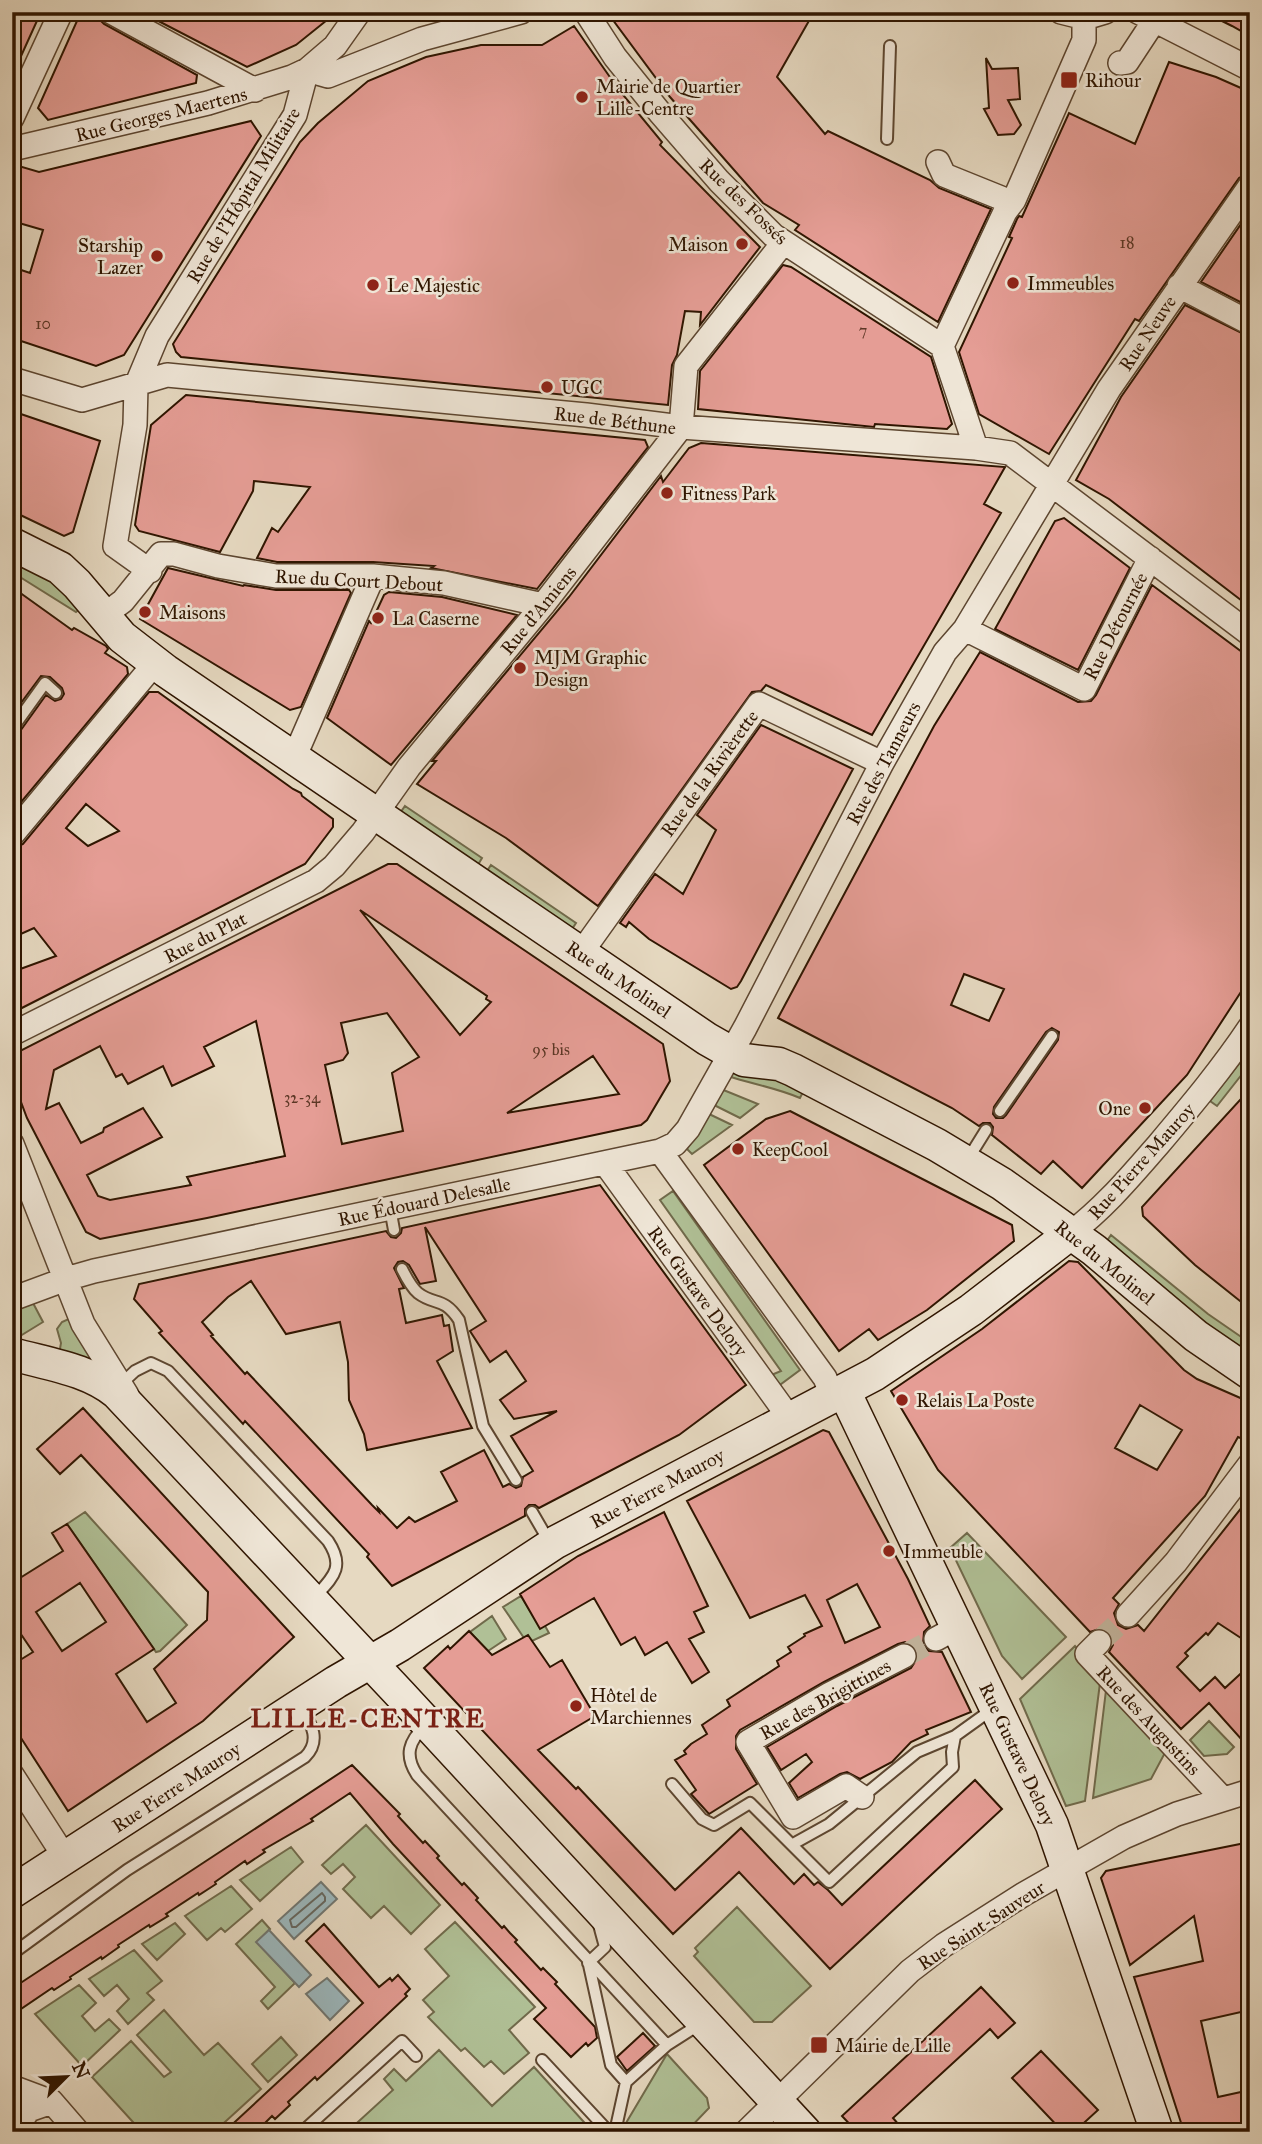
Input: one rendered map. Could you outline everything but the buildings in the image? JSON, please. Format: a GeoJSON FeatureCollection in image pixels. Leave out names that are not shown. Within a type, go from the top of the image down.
{"type":"FeatureCollection","features":[{"type":"Feature","properties":{"kind":"street"},"geometry":{"type":"LineString","coordinates":[[12,118],[61,12]]}},
{"type":"Feature","properties":{"kind":"street"},"geometry":{"type":"LineString","coordinates":[[111,12],[255,90]]}},
{"type":"Feature","properties":{"kind":"street"},"geometry":{"type":"LineString","coordinates":[[307,70],[335,46],[359,12]]}},
{"type":"Feature","properties":{"kind":"street"},"geometry":{"type":"LineString","coordinates":[[307,70],[328,76],[481,16],[521,12]]}},
{"type":"Feature","properties":{"kind":"street","name":"Rue des Fossés"},"geometry":{"type":"LineString","coordinates":[[586,12],[615,57],[678,133],[719,181],[773,235],[942,346]]}},
{"type":"Feature","properties":{"kind":"street"},"geometry":{"type":"LineString","coordinates":[[1061,12],[1085,18],[1105,12]]}},
{"type":"Feature","properties":{"kind":"street"},"geometry":{"type":"LineString","coordinates":[[1120,63],[1127,62],[1146,16],[1250,69]]}},
{"type":"Feature","properties":{"kind":"street"},"geometry":{"type":"LineString","coordinates":[[976,448],[942,346],[1014,200],[1084,40],[1084,26]]}},
{"type":"Feature","properties":{"kind":"street","name":"Rue Georges Maertens"},"geometry":{"type":"LineString","coordinates":[[12,149],[255,90],[307,70]]}},
{"type":"Feature","properties":{"kind":"street","name":"Rue de l'Hôpital Militaire"},"geometry":{"type":"LineString","coordinates":[[136,386],[158,336],[295,115],[307,70]]}},
{"type":"Feature","properties":{"kind":"street"},"geometry":{"type":"LineString","coordinates":[[938,162],[944,175],[1008,208]]}},
{"type":"Feature","properties":{"kind":"street","name":"Rue Neuve"},"geometry":{"type":"LineString","coordinates":[[1054,485],[1109,389],[1250,186]]}},
{"type":"Feature","properties":{"kind":"street"},"geometry":{"type":"LineString","coordinates":[[681,428],[686,366],[783,243]]}},
{"type":"Feature","properties":{"kind":"street"},"geometry":{"type":"LineString","coordinates":[[1179,286],[1250,323]]}},
{"type":"Feature","properties":{"kind":"street","name":"Rue de Béthune"},"geometry":{"type":"LineString","coordinates":[[136,386],[167,375],[586,415],[681,428],[976,448],[1010,453],[1250,634]]}},
{"type":"Feature","properties":{"kind":"street"},"geometry":{"type":"LineString","coordinates":[[12,379],[82,400],[136,386],[135,425],[115,547],[150,571],[123,601],[103,616]]}},
{"type":"Feature","properties":{"kind":"street","name":"Rue d'Amiens"},"geometry":{"type":"LineString","coordinates":[[384,802],[409,767],[543,605],[681,428]]}},
{"type":"Feature","properties":{"kind":"street","name":"Rue des Tanneurs"},"geometry":{"type":"LineString","coordinates":[[731,1053],[882,763],[945,652],[965,629],[1054,485]]}},
{"type":"Feature","properties":{"kind":"street","name":"Rue du Molinel"},"geometry":{"type":"LineString","coordinates":[[12,544],[60,568],[131,645],[155,663],[294,758],[384,802],[581,953],[731,1053],[750,1062],[786,1066],[967,1162],[1072,1233],[1196,1336],[1247,1366]]}},
{"type":"Feature","properties":{"kind":"street","name":"Rue du Court Debout"},"geometry":{"type":"LineString","coordinates":[[150,571],[161,554],[174,554],[218,566],[276,576],[373,576],[444,583],[543,605]]}},
{"type":"Feature","properties":{"kind":"street","name":"Rue Détournée"},"geometry":{"type":"LineString","coordinates":[[965,629],[1084,689],[1150,558]]}},
{"type":"Feature","properties":{"kind":"street"},"geometry":{"type":"LineString","coordinates":[[294,758],[373,576]]}},
{"type":"Feature","properties":{"kind":"street"},"geometry":{"type":"LineString","coordinates":[[12,835],[94,726],[155,663]]}},
{"type":"Feature","properties":{"kind":"street","name":"Rue de la Rivièrette"},"geometry":{"type":"LineString","coordinates":[[581,953],[756,702],[882,763]]}},
{"type":"Feature","properties":{"kind":"street","name":"Rue du Plat"},"geometry":{"type":"LineString","coordinates":[[12,1034],[316,881],[340,860],[384,802]]}},
{"type":"Feature","properties":{"kind":"street","name":"Rue Pierre Mauroy"},"geometry":{"type":"LineString","coordinates":[[12,1892],[551,1545],[791,1420],[837,1390],[875,1374],[971,1310],[1102,1209],[1214,1079],[1250,1027]]}},
{"type":"Feature","properties":{"kind":"street","name":"Rue Édouard Delesalle"},"geometry":{"type":"LineString","coordinates":[[12,1298],[66,1279],[392,1219],[660,1151],[675,1144],[684,1135],[731,1053]]}},
{"type":"Feature","properties":{"kind":"street"},"geometry":{"type":"LineString","coordinates":[[12,1143],[83,1324],[143,1419]]}},
{"type":"Feature","properties":{"kind":"street","name":"Rue Gustave Delory"},"geometry":{"type":"LineString","coordinates":[[660,1151],[825,1378],[837,1390],[947,1633],[996,1707],[1052,1825],[1157,2132]]}},
{"type":"Feature","properties":{"kind":"street","name":"Rue Gustave Delory"},"geometry":{"type":"LineString","coordinates":[[606,1163],[791,1420]]}},
{"type":"Feature","properties":{"kind":"street"},"geometry":{"type":"LineString","coordinates":[[12,1354],[101,1381],[117,1393],[805,2132]]}},
{"type":"Feature","properties":{"kind":"street"},"geometry":{"type":"LineString","coordinates":[[1128,1615],[1170,1570],[1250,1464]]}},
{"type":"Feature","properties":{"kind":"street","name":"Rue des Augustins"},"geometry":{"type":"LineString","coordinates":[[1099,1642],[1087,1654],[1223,1799]]}},
{"type":"Feature","properties":{"kind":"street","name":"Rue des Brigittines"},"geometry":{"type":"LineString","coordinates":[[862,1797],[846,1786],[793,1817],[748,1742],[830,1694],[904,1656]]}},
{"type":"Feature","properties":{"kind":"street"},"geometry":{"type":"LineString","coordinates":[[12,1775],[66,1859]]}},
{"type":"Feature","properties":{"kind":"street","name":"Rue Saint-Sauveur"},"geometry":{"type":"LineString","coordinates":[[746,2132],[922,1961],[957,1936],[1131,1833],[1250,1791]]}},
{"type":"Feature","properties":{"kind":"street"},"geometry":{"type":"LineString","coordinates":[[12,2087],[52,2102],[78,2132]]}},
{"type":"Feature","properties":{"kind":"street"},"geometry":{"type":"LineString","coordinates":[[12,2132],[29,2110],[52,2102]]}},
{"type":"Feature","properties":{"kind":"lane"},"geometry":{"type":"LineString","coordinates":[[887,139],[890,47]]}},
{"type":"Feature","properties":{"kind":"lane"},"geometry":{"type":"LineString","coordinates":[[12,729],[44,683],[57,693]]}},
{"type":"Feature","properties":{"kind":"lane"},"geometry":{"type":"LineString","coordinates":[[1000,1111],[1052,1036]]}},
{"type":"Feature","properties":{"kind":"lane"},"geometry":{"type":"LineString","coordinates":[[967,1162],[986,1130]]}},
{"type":"Feature","properties":{"kind":"lane"},"geometry":{"type":"LineString","coordinates":[[402,1269],[419,1294],[452,1308],[460,1320],[483,1426],[516,1480]]}},
{"type":"Feature","properties":{"kind":"lane"},"geometry":{"type":"LineString","coordinates":[[120,1385],[135,1371],[150,1363],[168,1371],[328,1541],[334,1550],[337,1566],[335,1574],[312,1600]]}},
{"type":"Feature","properties":{"kind":"lane"},"geometry":{"type":"LineString","coordinates":[[532,1512],[551,1545]]}},
{"type":"Feature","properties":{"kind":"lane"},"geometry":{"type":"LineString","coordinates":[[12,1954],[127,1870],[305,1757],[314,1745],[314,1738],[311,1723],[301,1706]]}},
{"type":"Feature","properties":{"kind":"lane"},"geometry":{"type":"LineString","coordinates":[[793,1844],[829,1824],[917,1752],[955,1735],[996,1707]]}},
{"type":"Feature","properties":{"kind":"lane"},"geometry":{"type":"LineString","coordinates":[[427,1724],[412,1738],[411,1766],[417,1775],[667,2045]]}},
{"type":"Feature","properties":{"kind":"lane"},"geometry":{"type":"LineString","coordinates":[[672,1784],[702,1819],[715,1825],[750,1803],[829,1882],[953,1767],[955,1735]]}},
{"type":"Feature","properties":{"kind":"lane"},"geometry":{"type":"LineString","coordinates":[[589,1963],[605,1947],[593,1902]]}},
{"type":"Feature","properties":{"kind":"lane"},"geometry":{"type":"LineString","coordinates":[[589,1963],[611,2065],[626,2082]]}},
{"type":"Feature","properties":{"kind":"lane"},"geometry":{"type":"LineString","coordinates":[[612,2132],[626,2082],[667,2045],[704,2022]]}},
{"type":"Feature","properties":{"kind":"lane"},"geometry":{"type":"LineString","coordinates":[[302,2132],[402,2041],[416,2056]]}},
{"type":"Feature","properties":{"kind":"lane"},"geometry":{"type":"LineString","coordinates":[[542,2060],[612,2132]]}},
{"type":"Feature","properties":{"kind":"green space"},"geometry":{"type":"Polygon","coordinates":[[[12,556],[50,574],[85,605],[76,612],[12,572],[12,556]]]}},
{"type":"Feature","properties":{"kind":"green space"},"geometry":{"type":"Polygon","coordinates":[[[405,806],[482,858],[476,868],[398,816],[405,806]]]}},
{"type":"Feature","properties":{"kind":"green space"},"geometry":{"type":"Polygon","coordinates":[[[491,865],[576,923],[570,932],[485,874],[491,865]]]}},
{"type":"Feature","properties":{"kind":"green space"},"geometry":{"type":"Polygon","coordinates":[[[1249,1051],[1250,1064],[1217,1106],[1210,1101],[1249,1051]]]}},
{"type":"Feature","properties":{"kind":"green space"},"geometry":{"type":"Polygon","coordinates":[[[733,1066],[806,1086],[800,1098],[728,1076],[733,1066]]]}},
{"type":"Feature","properties":{"kind":"green space"},"geometry":{"type":"Polygon","coordinates":[[[721,1089],[758,1104],[740,1118],[712,1104],[721,1089]]]}},
{"type":"Feature","properties":{"kind":"green space"},"geometry":{"type":"Polygon","coordinates":[[[707,1113],[732,1125],[692,1154],[687,1149],[707,1113]]]}},
{"type":"Feature","properties":{"kind":"green space"},"geometry":{"type":"Polygon","coordinates":[[[673,1191],[800,1370],[777,1387],[769,1376],[781,1371],[660,1200],[673,1191]]]}},
{"type":"Feature","properties":{"kind":"green space"},"geometry":{"type":"Polygon","coordinates":[[[1111,1235],[1208,1314],[1250,1343],[1247,1349],[1236,1350],[1104,1245],[1111,1235]]]}},
{"type":"Feature","properties":{"kind":"green space"},"geometry":{"type":"Polygon","coordinates":[[[33,1303],[43,1322],[12,1341],[12,1310],[33,1303]]]}},
{"type":"Feature","properties":{"kind":"green space"},"geometry":{"type":"Polygon","coordinates":[[[73,1317],[97,1361],[58,1360],[61,1343],[57,1329],[62,1322],[73,1317]]]}},
{"type":"Feature","properties":{"kind":"green space"},"geometry":{"type":"Polygon","coordinates":[[[85,1512],[187,1625],[160,1651],[156,1652],[67,1524],[85,1512]]]}},
{"type":"Feature","properties":{"kind":"green space"},"geometry":{"type":"Polygon","coordinates":[[[967,1533],[1066,1637],[1022,1679],[1002,1656],[950,1548],[967,1533]]]}},
{"type":"Feature","properties":{"kind":"green space"},"geometry":{"type":"Polygon","coordinates":[[[521,1596],[530,1611],[535,1608],[549,1633],[532,1641],[524,1638],[503,1607],[521,1596]]]}},
{"type":"Feature","properties":{"kind":"green space"},"geometry":{"type":"Polygon","coordinates":[[[492,1616],[506,1639],[488,1651],[470,1632],[492,1616]]]}},
{"type":"Feature","properties":{"kind":"green space"},"geometry":{"type":"Polygon","coordinates":[[[1075,1646],[1101,1675],[1085,1801],[1066,1806],[1020,1699],[1075,1646]]]}},
{"type":"Feature","properties":{"kind":"green space"},"geometry":{"type":"Polygon","coordinates":[[[1107,1682],[1167,1749],[1151,1779],[1093,1798],[1107,1682]]]}},
{"type":"Feature","properties":{"kind":"green space"},"geometry":{"type":"Polygon","coordinates":[[[1209,1721],[1234,1747],[1227,1754],[1204,1756],[1190,1740],[1209,1721]]]}},
{"type":"Feature","properties":{"kind":"green space"},"geometry":{"type":"Polygon","coordinates":[[[366,1825],[440,1905],[411,1934],[384,1906],[371,1918],[343,1889],[355,1877],[343,1864],[331,1874],[322,1865],[366,1825]]]}},
{"type":"Feature","properties":{"kind":"green space"},"geometry":{"type":"Polygon","coordinates":[[[291,1847],[303,1862],[260,1901],[240,1880],[291,1847]]]}},
{"type":"Feature","properties":{"kind":"green space"},"geometry":{"type":"Polygon","coordinates":[[[231,1886],[252,1909],[225,1932],[221,1928],[207,1940],[185,1916],[231,1886]]]}},
{"type":"Feature","properties":{"kind":"green space"},"geometry":{"type":"Polygon","coordinates":[[[737,1907],[811,1986],[772,2022],[754,2022],[694,1956],[698,1952],[695,1948],[737,1907]]]}},
{"type":"Feature","properties":{"kind":"green space"},"geometry":{"type":"Polygon","coordinates":[[[262,1920],[270,1929],[257,1942],[295,1983],[268,2009],[261,2001],[275,1987],[236,1944],[262,1920]]]}},
{"type":"Feature","properties":{"kind":"green space"},"geometry":{"type":"Polygon","coordinates":[[[455,1922],[535,2007],[509,2030],[529,2053],[504,2074],[491,2061],[484,2067],[465,2048],[461,2051],[428,2017],[434,2012],[423,2000],[449,1976],[425,1949],[455,1922]]]}},
{"type":"Feature","properties":{"kind":"green space"},"geometry":{"type":"Polygon","coordinates":[[[175,1923],[185,1934],[157,1960],[142,1944],[175,1923]]]}},
{"type":"Feature","properties":{"kind":"green space"},"geometry":{"type":"Polygon","coordinates":[[[134,1950],[162,1981],[147,1993],[154,2000],[128,2024],[117,2011],[129,1999],[117,1985],[104,1996],[89,1979],[134,1950]]]}},
{"type":"Feature","properties":{"kind":"green space"},"geometry":{"type":"Polygon","coordinates":[[[79,1985],[96,2003],[82,2016],[95,2031],[109,2019],[120,2030],[82,2066],[35,2014],[79,1985]]]}},
{"type":"Feature","properties":{"kind":"green space"},"geometry":{"type":"Polygon","coordinates":[[[164,2010],[204,2055],[218,2043],[261,2089],[214,2132],[142,2132],[92,2077],[131,2041],[164,2077],[171,2072],[137,2035],[164,2010]]]}},
{"type":"Feature","properties":{"kind":"green space"},"geometry":{"type":"Polygon","coordinates":[[[281,2037],[297,2055],[268,2082],[252,2064],[281,2037]]]}},
{"type":"Feature","properties":{"kind":"green space"},"geometry":{"type":"Polygon","coordinates":[[[439,2050],[492,2106],[534,2067],[593,2132],[347,2132],[393,2090],[384,2079],[394,2069],[406,2081],[439,2050]]]}},
{"type":"Feature","properties":{"kind":"green space"},"geometry":{"type":"Polygon","coordinates":[[[667,2054],[707,2098],[709,2108],[686,2132],[627,2132],[626,2123],[667,2054]]]}},
{"type":"Feature","properties":{"kind":"water"},"geometry":{"type":"Polygon","coordinates":[[[321,1882],[337,1899],[294,1939],[278,1921],[321,1882]]]}},
{"type":"Feature","properties":{"kind":"water"},"geometry":{"type":"Polygon","coordinates":[[[269,1930],[311,1975],[299,1987],[256,1942],[269,1930]]]}},
{"type":"Feature","properties":{"kind":"water"},"geometry":{"type":"Polygon","coordinates":[[[327,1978],[349,2001],[330,2020],[306,1994],[327,1978]]]}},
{"type":"Feature","properties":{"kind":"tunnel"},"geometry":{"type":"LineString","coordinates":[[1099,1642],[1128,1615]]}},
{"type":"Feature","properties":{"kind":"tunnel"},"geometry":{"type":"LineString","coordinates":[[904,1656],[936,1639]]}},
{"type":"Feature","properties":{"kind":"place","name":"Rihour"},"geometry":{"type":"Point","coordinates":[1069,80]}},
{"type":"Feature","properties":{"kind":"place","name":"Mairie de Quartier Lille-Centre"},"geometry":{"type":"Point","coordinates":[582,97]}},
{"type":"Feature","properties":{"kind":"place","name":"Maison"},"geometry":{"type":"Point","coordinates":[742,244]}},
{"type":"Feature","properties":{"kind":"place","name":"Starship Lazer"},"geometry":{"type":"Point","coordinates":[157,256]}},
{"type":"Feature","properties":{"kind":"place","name":"Immeubles"},"geometry":{"type":"Point","coordinates":[1013,283]}},
{"type":"Feature","properties":{"kind":"place","name":"Le Majestic"},"geometry":{"type":"Point","coordinates":[373,285]}},
{"type":"Feature","properties":{"kind":"place","name":"UGC"},"geometry":{"type":"Point","coordinates":[547,387]}},
{"type":"Feature","properties":{"kind":"place","name":"Fitness Park"},"geometry":{"type":"Point","coordinates":[667,493]}},
{"type":"Feature","properties":{"kind":"place","name":"Maisons"},"geometry":{"type":"Point","coordinates":[145,612]}},
{"type":"Feature","properties":{"kind":"place","name":"La Caserne"},"geometry":{"type":"Point","coordinates":[378,618]}},
{"type":"Feature","properties":{"kind":"place","name":"MJM Graphic Design"},"geometry":{"type":"Point","coordinates":[520,668]}},
{"type":"Feature","properties":{"kind":"place","name":"One"},"geometry":{"type":"Point","coordinates":[1145,1108]}},
{"type":"Feature","properties":{"kind":"place","name":"KeepCool"},"geometry":{"type":"Point","coordinates":[738,1149]}},
{"type":"Feature","properties":{"kind":"place","name":"Relais La Poste"},"geometry":{"type":"Point","coordinates":[902,1400]}},
{"type":"Feature","properties":{"kind":"place","name":"Immeuble"},"geometry":{"type":"Point","coordinates":[889,1551]}},
{"type":"Feature","properties":{"kind":"place","name":"Hôtel de Marchiennes"},"geometry":{"type":"Point","coordinates":[576,1706]}},
{"type":"Feature","properties":{"kind":"place","name":"Mairie de Lille"},"geometry":{"type":"Point","coordinates":[819,2045]}},
{"type":"Feature","properties":{"kind":"district","name":"LILLE-CENTRE"},"geometry":{"type":"Point","coordinates":[368,1718]}}]}
